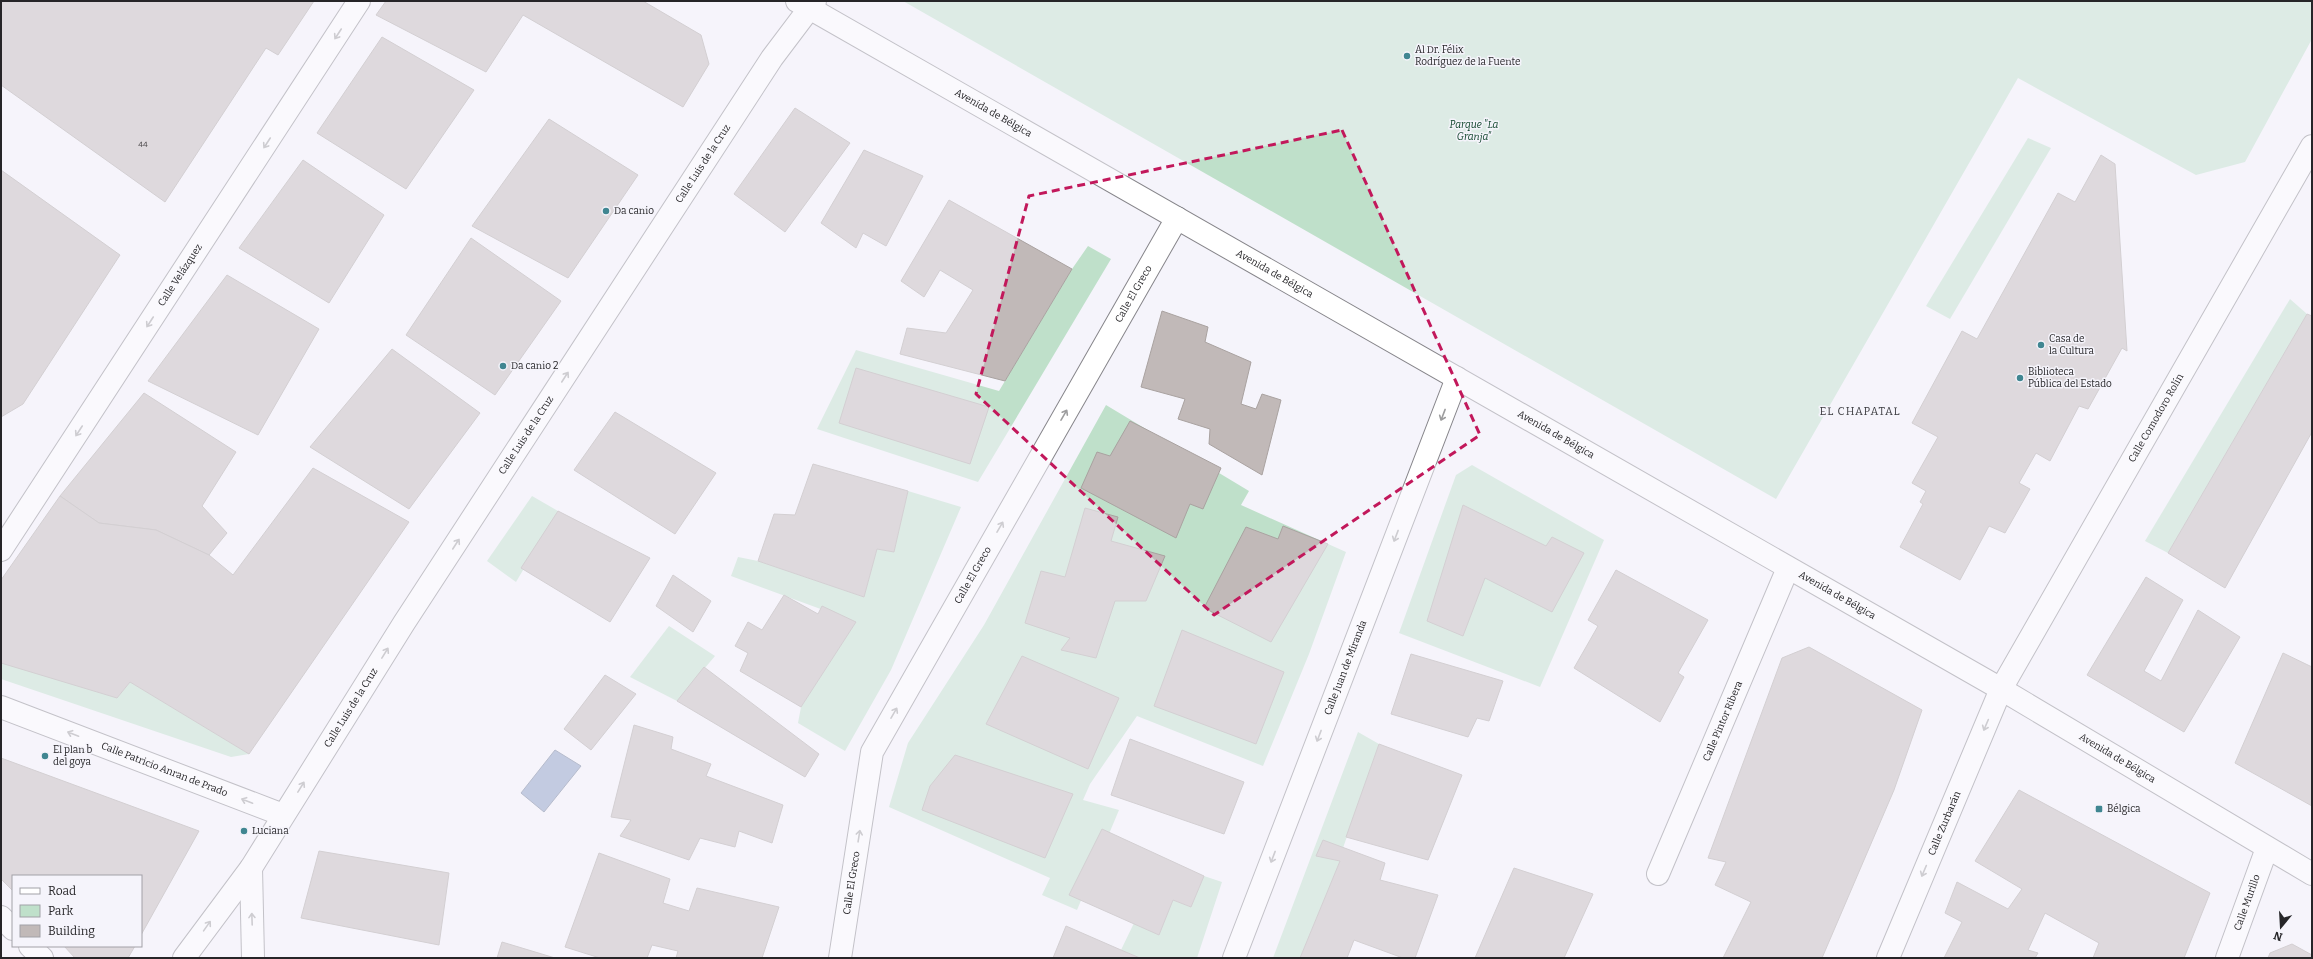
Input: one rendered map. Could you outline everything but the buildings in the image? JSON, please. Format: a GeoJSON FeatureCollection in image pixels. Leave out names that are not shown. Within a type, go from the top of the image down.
{"type":"FeatureCollection","features":[{"type":"Feature","properties":{"kind":"street","name":"Calle Velázquez"},"geometry":{"type":"LineString","coordinates":[[1,550],[359,1]]}},
{"type":"Feature","properties":{"kind":"street","name":"Avenida de Bélgica"},"geometry":{"type":"LineString","coordinates":[[807,3],[1177,218],[2001,689],[2312,874]]}},
{"type":"Feature","properties":{"kind":"street","name":"Calle Luis de la Cruz"},"geometry":{"type":"LineString","coordinates":[[184,958],[251,868],[283,815],[499,477],[807,3]]}},
{"type":"Feature","properties":{"kind":"street","name":"Calle Comodoro Rolín"},"geometry":{"type":"LineString","coordinates":[[2001,689],[2312,146]]}},
{"type":"Feature","properties":{"kind":"street","name":"Calle El Greco"},"geometry":{"type":"LineString","coordinates":[[840,958],[872,752],[1177,218]]}},
{"type":"Feature","properties":{"kind":"street","name":"Calle Juan de Miranda"},"geometry":{"type":"LineString","coordinates":[[1234,958],[1457,378]]}},
{"type":"Feature","properties":{"kind":"street","name":"Calle Pintor Ribera"},"geometry":{"type":"LineString","coordinates":[[1658,874],[1788,568]]}},
{"type":"Feature","properties":{"kind":"street","name":"Calle Zurbarán"},"geometry":{"type":"LineString","coordinates":[[1888,958],[2001,689]]}},
{"type":"Feature","properties":{"kind":"street","name":"Calle Patricio Anran de Prado"},"geometry":{"type":"LineString","coordinates":[[1,707],[283,815]]}},
{"type":"Feature","properties":{"kind":"street","name":"Calle Murillo"},"geometry":{"type":"LineString","coordinates":[[2227,958],[2268,848]]}},
{"type":"Feature","properties":{"kind":"street"},"geometry":{"type":"LineString","coordinates":[[251,868],[253,958]]}},
{"type":"Feature","properties":{"kind":"street"},"geometry":{"type":"LineString","coordinates":[[1,917],[12,928]]}},
{"type":"Feature","properties":{"kind":"street"},"geometry":{"type":"LineString","coordinates":[[31,947],[42,958]]}},
{"type":"Feature","properties":{"kind":"highlighted area"},"geometry":{"type":"Polygon","coordinates":[[[1342,130],[1480,435],[1214,615],[976,394],[1029,196],[1342,130]]]}},
{"type":"Feature","properties":{"kind":"green space","name":"Parque \"La Granja\""},"geometry":{"type":"Polygon","coordinates":[[[903,1],[2312,1],[2312,39],[2245,162],[2196,175],[2018,78],[1776,499],[903,1]]]}},
{"type":"Feature","properties":{"kind":"green space"},"geometry":{"type":"Polygon","coordinates":[[[2028,138],[2051,148],[1950,319],[1926,306],[2028,138]]]}},
{"type":"Feature","properties":{"kind":"green space"},"geometry":{"type":"Polygon","coordinates":[[[1088,246],[1111,259],[978,482],[817,429],[856,350],[999,391],[1072,269],[1088,246]]]}},
{"type":"Feature","properties":{"kind":"green space"},"geometry":{"type":"Polygon","coordinates":[[[2290,299],[2307,314],[2168,553],[2145,541],[2290,299]]]}},
{"type":"Feature","properties":{"kind":"green space"},"geometry":{"type":"Polygon","coordinates":[[[1106,405],[1249,491],[1241,505],[1346,552],[1309,654],[1263,766],[1137,716],[1090,784],[1083,800],[1119,810],[1077,910],[1042,895],[1050,878],[889,807],[908,743],[984,625],[1106,405]]]}},
{"type":"Feature","properties":{"kind":"green space"},"geometry":{"type":"Polygon","coordinates":[[[1472,465],[1604,540],[1540,687],[1399,633],[1456,475],[1472,465]]]}},
{"type":"Feature","properties":{"kind":"green space"},"geometry":{"type":"Polygon","coordinates":[[[908,491],[961,507],[891,670],[845,751],[798,723],[801,707],[856,622],[731,576],[738,557],[758,561],[864,597],[877,549],[894,552],[908,491]]]}},
{"type":"Feature","properties":{"kind":"green space"},"geometry":{"type":"Polygon","coordinates":[[[532,496],[558,511],[516,582],[487,561],[532,496]]]}},
{"type":"Feature","properties":{"kind":"green space"},"geometry":{"type":"Polygon","coordinates":[[[669,626],[715,656],[677,701],[630,677],[669,626]]]}},
{"type":"Feature","properties":{"kind":"green space"},"geometry":{"type":"Polygon","coordinates":[[[3,662],[117,698],[130,682],[249,754],[231,757],[1,679],[1,663],[3,662]]]}},
{"type":"Feature","properties":{"kind":"green space"},"geometry":{"type":"Polygon","coordinates":[[[1358,732],[1379,744],[1343,848],[1318,856],[1340,861],[1300,958],[1273,958],[1358,732]]]}},
{"type":"Feature","properties":{"kind":"green space"},"geometry":{"type":"Polygon","coordinates":[[[1204,876],[1222,882],[1197,958],[1140,958],[1121,950],[1134,923],[1159,935],[1173,900],[1191,907],[1204,876]]]}},
{"type":"Feature","properties":{"kind":"water"},"geometry":{"type":"Polygon","coordinates":[[[555,750],[581,766],[544,812],[521,793],[555,750]]]}},
{"type":"Feature","properties":{"kind":"place","name":"Al Dr. Félix Rodríguez de la Fuente"},"geometry":{"type":"Point","coordinates":[1407,56]}},
{"type":"Feature","properties":{"kind":"place","name":"Da canio"},"geometry":{"type":"Point","coordinates":[606,211]}},
{"type":"Feature","properties":{"kind":"place","name":"Casa de la Cultura"},"geometry":{"type":"Point","coordinates":[2041,345]}},
{"type":"Feature","properties":{"kind":"place","name":"Da canio 2"},"geometry":{"type":"Point","coordinates":[503,366]}},
{"type":"Feature","properties":{"kind":"place","name":"Biblioteca Pública del Estado"},"geometry":{"type":"Point","coordinates":[2020,378]}},
{"type":"Feature","properties":{"kind":"place","name":"El plan b del goya"},"geometry":{"type":"Point","coordinates":[45,756]}},
{"type":"Feature","properties":{"kind":"place","name":"Bélgica"},"geometry":{"type":"Point","coordinates":[2099,809]}},
{"type":"Feature","properties":{"kind":"place","name":"Luciana"},"geometry":{"type":"Point","coordinates":[244,831]}},
{"type":"Feature","properties":{"kind":"district","name":"EL CHAPATAL"},"geometry":{"type":"Point","coordinates":[1860,411]}}]}
